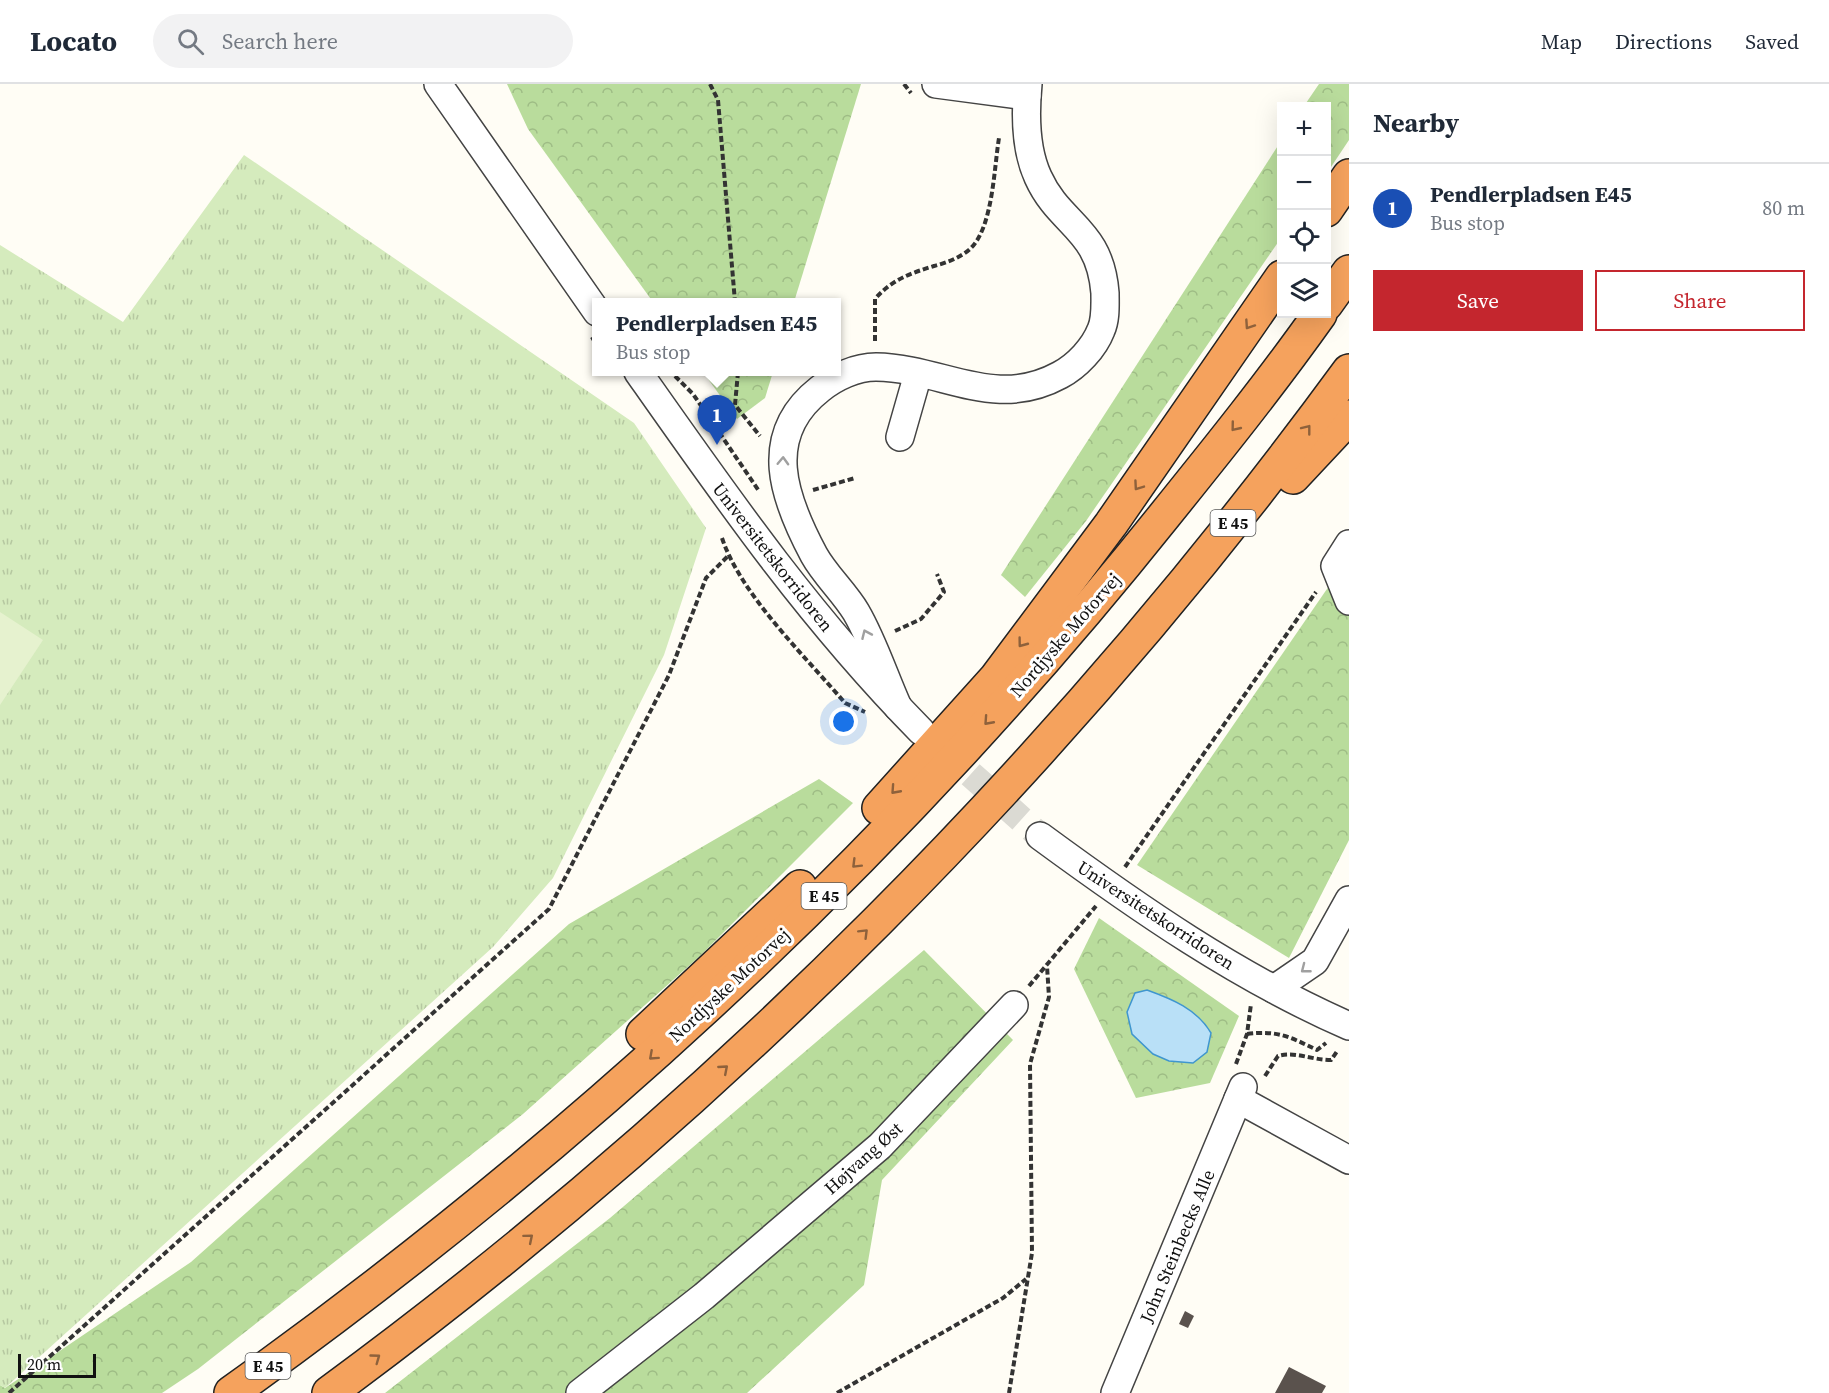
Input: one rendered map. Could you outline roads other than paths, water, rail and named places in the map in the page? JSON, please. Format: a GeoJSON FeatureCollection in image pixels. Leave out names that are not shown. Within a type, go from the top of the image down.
{"type":"FeatureCollection","features":[{"type":"Feature","properties":{"kind":"highway"},"geometry":{"type":"LineString","coordinates":[[1331,203],[1349,176]]}},
{"type":"Feature","properties":{"kind":"highway"},"geometry":{"type":"LineString","coordinates":[[1331,297],[1349,272]]}},
{"type":"Feature","properties":{"kind":"highway"},"geometry":{"type":"LineString","coordinates":[[306,1339],[676,1004],[774,913],[872,816],[1002,669],[1111,524],[1277,283]]}},
{"type":"Feature","properties":{"kind":"highway","name":"Nordjyske Motorvej"},"geometry":{"type":"LineString","coordinates":[[231,1393],[425,1249],[541,1155],[748,971],[885,835],[1083,617],[1272,382],[1317,318]]}},
{"type":"Feature","properties":{"kind":"highway","name":"E 45"},"geometry":{"type":"LineString","coordinates":[[329,1393],[528,1240],[750,1045],[950,848],[1111,670],[1213,549],[1349,371]]}},
{"type":"Feature","properties":{"kind":"highway"},"geometry":{"type":"LineString","coordinates":[[1111,670],[1349,417]]}},
{"type":"Feature","properties":{"kind":"street"},"geometry":{"type":"LineString","coordinates":[[438,84],[592,305]]}},
{"type":"Feature","properties":{"kind":"street"},"geometry":{"type":"LineString","coordinates":[[841,376],[864,368],[876,368],[1005,392],[1031,387],[1073,368],[1101,330],[1106,309],[1100,260],[1087,237],[1051,199],[1038,179],[1028,136],[1028,90],[936,84]]}},
{"type":"Feature","properties":{"kind":"street"},"geometry":{"type":"LineString","coordinates":[[900,437],[918,374]]}},
{"type":"Feature","properties":{"kind":"street","name":"Universitetskorridoren"},"geometry":{"type":"LineString","coordinates":[[641,376],[767,555],[851,658],[921,730]]}},
{"type":"Feature","properties":{"kind":"street"},"geometry":{"type":"LineString","coordinates":[[841,376],[832,379],[806,400],[788,429],[782,462],[787,497],[794,518],[816,560],[858,614],[898,707]]}},
{"type":"Feature","properties":{"kind":"street"},"geometry":{"type":"LineString","coordinates":[[1342,555],[1349,602]]}},
{"type":"Feature","properties":{"kind":"street","name":"Universitetskorridoren"},"geometry":{"type":"LineString","coordinates":[[1040,836],[1263,993],[1341,1036]]}},
{"type":"Feature","properties":{"kind":"street"},"geometry":{"type":"LineString","coordinates":[[1263,993],[1311,964],[1328,940],[1349,900]]}},
{"type":"Feature","properties":{"kind":"street","name":"Højvang Øst"},"geometry":{"type":"LineString","coordinates":[[580,1393],[704,1296],[880,1146],[1014,1005]]}},
{"type":"Feature","properties":{"kind":"street","name":"John Steinbecks Alle"},"geometry":{"type":"LineString","coordinates":[[1115,1393],[1241,1093],[1349,1160]]}},
{"type":"Feature","properties":{"kind":"water"},"geometry":{"type":"Polygon","coordinates":[[[1147,990],[1175,1001],[1191,1011],[1199,1017],[1211,1033],[1207,1052],[1193,1063],[1169,1061],[1153,1054],[1132,1034],[1127,1012],[1135,993],[1147,990]]]}},
{"type":"Feature","properties":{"kind":"tunnel"},"geometry":{"type":"LineString","coordinates":[[940,747],[1040,836]]}},
{"type":"Feature","properties":{"kind":"place","name":"Pendlerpladsen E45"},"geometry":{"type":"Point","coordinates":[717,445]}}]}
